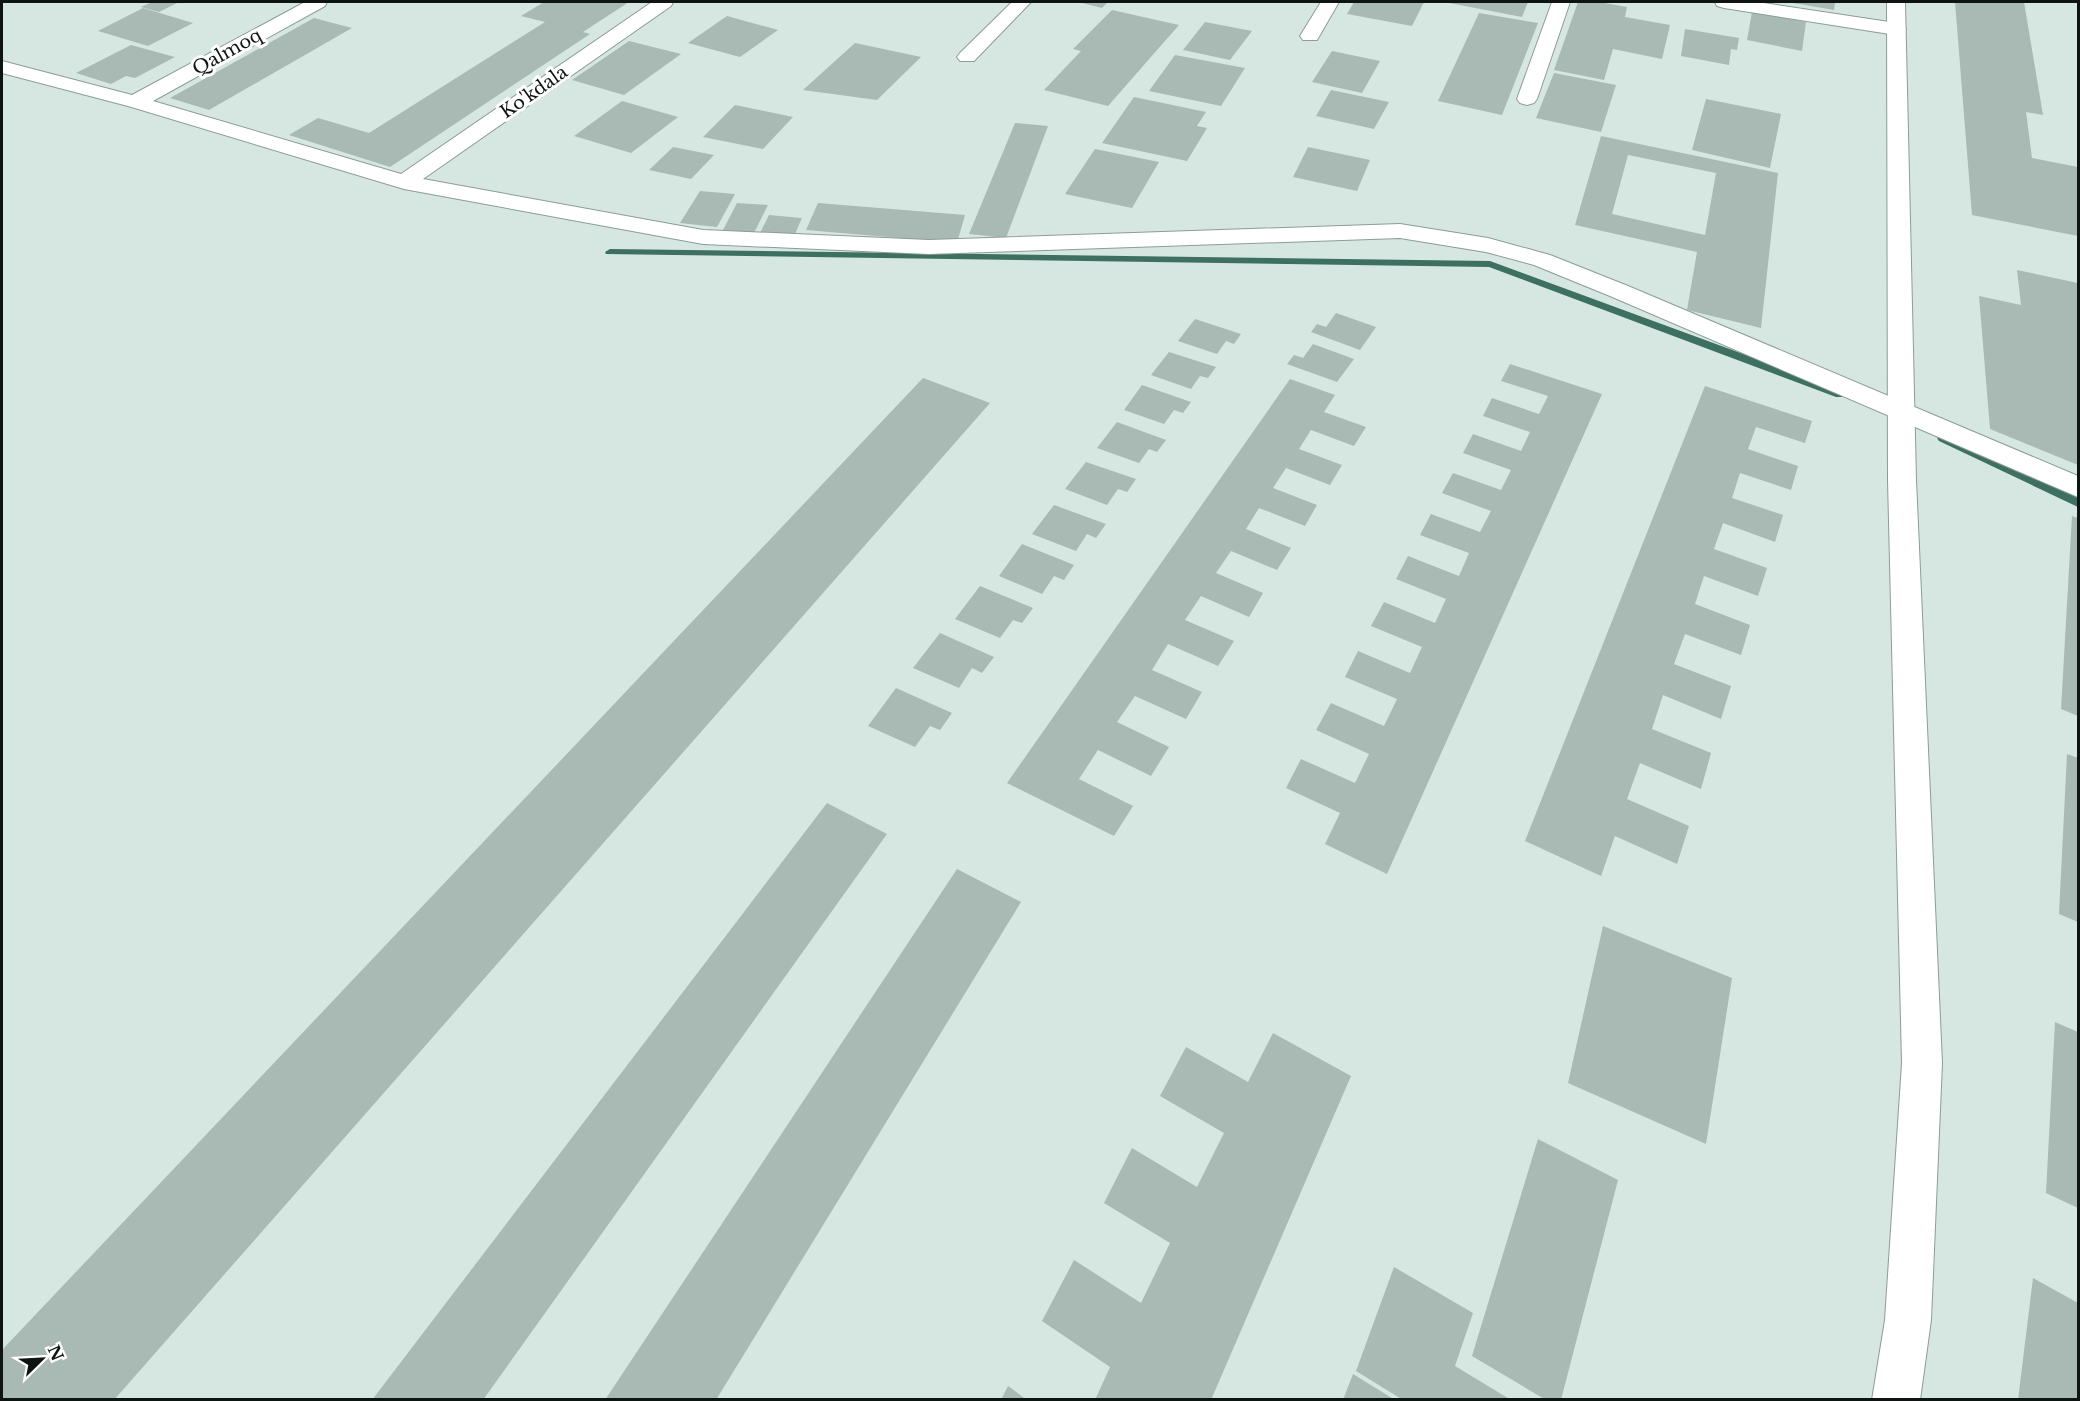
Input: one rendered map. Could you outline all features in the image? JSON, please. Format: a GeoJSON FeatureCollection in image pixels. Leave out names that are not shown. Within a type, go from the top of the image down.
{"type":"FeatureCollection","features":[{"type":"Feature","properties":{"kind":"street","name":"Qalmoq"},"geometry":{"type":"LineString","coordinates":[[135,102],[318,2]]}},
{"type":"Feature","properties":{"kind":"street","name":"Ko'kdala"},"geometry":{"type":"LineString","coordinates":[[404,182],[664,2]]}},
{"type":"Feature","properties":{"kind":"street"},"geometry":{"type":"LineString","coordinates":[[967,57],[1022,2]]}},
{"type":"Feature","properties":{"kind":"street"},"geometry":{"type":"LineString","coordinates":[[1311,36],[1330,2]]}},
{"type":"Feature","properties":{"kind":"street"},"geometry":{"type":"LineString","coordinates":[[1527,99],[1561,2]]}},
{"type":"Feature","properties":{"kind":"street"},"geometry":{"type":"LineString","coordinates":[[1724,2],[1896,15],[1902,480],[1922,1063],[1908,1320],[1896,1400]]}},
{"type":"Feature","properties":{"kind":"street"},"geometry":{"type":"LineString","coordinates":[[2,67],[135,102],[404,182],[702,237],[929,247],[1400,231],[1488,245],[1542,260],[1619,291],[2079,488]]}},
{"type":"Feature","properties":{"kind":"building"},"geometry":{"type":"Polygon","coordinates":[[[152,2],[179,2],[159,12],[141,7],[152,2]]]}},
{"type":"Feature","properties":{"kind":"building"},"geometry":{"type":"Polygon","coordinates":[[[544,2],[629,2],[583,32],[590,34],[390,167],[289,135],[318,118],[369,133],[545,22],[521,16],[544,2]]]}},
{"type":"Feature","properties":{"kind":"building"},"geometry":{"type":"Polygon","coordinates":[[[1078,2],[1108,2],[1102,8],[1078,2]]]}},
{"type":"Feature","properties":{"kind":"building"},"geometry":{"type":"Polygon","coordinates":[[[1354,2],[1424,2],[1412,26],[1347,14],[1354,2]]]}},
{"type":"Feature","properties":{"kind":"building"},"geometry":{"type":"Polygon","coordinates":[[[1444,2],[1528,2],[1522,17],[1444,2]]]}},
{"type":"Feature","properties":{"kind":"building"},"geometry":{"type":"Polygon","coordinates":[[[1578,2],[1599,2],[1627,7],[1625,17],[1670,25],[1662,59],[1613,49],[1604,80],[1554,70],[1578,2]]]}},
{"type":"Feature","properties":{"kind":"building"},"geometry":{"type":"Polygon","coordinates":[[[1793,2],[1835,2],[1834,10],[1793,2]]]}},
{"type":"Feature","properties":{"kind":"building"},"geometry":{"type":"Polygon","coordinates":[[[1955,2],[2024,2],[2043,115],[2026,112],[2032,158],[2078,167],[2078,236],[1972,215],[1955,2]]]}},
{"type":"Feature","properties":{"kind":"building"},"geometry":{"type":"Polygon","coordinates":[[[143,8],[193,23],[148,46],[98,31],[143,8]]]}},
{"type":"Feature","properties":{"kind":"building"},"geometry":{"type":"Polygon","coordinates":[[[1112,10],[1179,25],[1108,106],[1044,90],[1081,51],[1073,49],[1112,10]]]}},
{"type":"Feature","properties":{"kind":"building"},"geometry":{"type":"Polygon","coordinates":[[[1752,12],[1806,22],[1802,51],[1747,40],[1752,12]]]}},
{"type":"Feature","properties":{"kind":"building"},"geometry":{"type":"Polygon","coordinates":[[[1479,13],[1538,23],[1502,115],[1438,101],[1479,13]]]}},
{"type":"Feature","properties":{"kind":"building"},"geometry":{"type":"Polygon","coordinates":[[[727,16],[778,30],[740,57],[688,43],[727,16]]]}},
{"type":"Feature","properties":{"kind":"building"},"geometry":{"type":"Polygon","coordinates":[[[314,18],[352,28],[209,110],[170,98],[314,18]]]}},
{"type":"Feature","properties":{"kind":"building"},"geometry":{"type":"Polygon","coordinates":[[[1205,22],[1252,31],[1230,60],[1183,50],[1205,22]]]}},
{"type":"Feature","properties":{"kind":"building"},"geometry":{"type":"Polygon","coordinates":[[[1685,29],[1739,38],[1737,50],[1731,49],[1729,65],[1681,56],[1685,29]]]}},
{"type":"Feature","properties":{"kind":"building"},"geometry":{"type":"Polygon","coordinates":[[[629,41],[681,54],[624,95],[572,80],[629,41]]]}},
{"type":"Feature","properties":{"kind":"building"},"geometry":{"type":"Polygon","coordinates":[[[855,43],[921,57],[877,100],[803,90],[855,43]]]}},
{"type":"Feature","properties":{"kind":"building"},"geometry":{"type":"Polygon","coordinates":[[[131,45],[175,57],[135,78],[126,76],[111,84],[76,73],[131,45]]]}},
{"type":"Feature","properties":{"kind":"building"},"geometry":{"type":"Polygon","coordinates":[[[1332,51],[1380,61],[1362,93],[1312,82],[1332,51]]]}},
{"type":"Feature","properties":{"kind":"building"},"geometry":{"type":"Polygon","coordinates":[[[1175,55],[1245,68],[1221,106],[1149,91],[1175,55]]]}},
{"type":"Feature","properties":{"kind":"building"},"geometry":{"type":"Polygon","coordinates":[[[1554,73],[1616,85],[1601,132],[1536,118],[1554,73]]]}},
{"type":"Feature","properties":{"kind":"building"},"geometry":{"type":"Polygon","coordinates":[[[1331,90],[1389,102],[1374,129],[1316,116],[1331,90]]]}},
{"type":"Feature","properties":{"kind":"building"},"geometry":{"type":"Polygon","coordinates":[[[1134,97],[1206,112],[1197,126],[1207,128],[1187,161],[1102,143],[1134,97]]]}},
{"type":"Feature","properties":{"kind":"building"},"geometry":{"type":"Polygon","coordinates":[[[1706,99],[1781,114],[1770,168],[1692,150],[1706,99]]]}},
{"type":"Feature","properties":{"kind":"building"},"geometry":{"type":"Polygon","coordinates":[[[622,101],[678,117],[631,153],[574,136],[622,101]]]}},
{"type":"Feature","properties":{"kind":"building"},"geometry":{"type":"Polygon","coordinates":[[[735,105],[793,117],[763,149],[703,137],[735,105]]]}},
{"type":"Feature","properties":{"kind":"building"},"geometry":{"type":"Polygon","coordinates":[[[1015,123],[1048,126],[1006,238],[969,234],[1015,123]]]}},
{"type":"Feature","properties":{"kind":"building"},"geometry":{"type":"Polygon","coordinates":[[[1601,136],[1778,173],[1761,328],[1687,310],[1697,252],[1575,225],[1601,136]],[[1628,155],[1612,214],[1705,235],[1716,173],[1628,155]]]}},
{"type":"Feature","properties":{"kind":"building"},"geometry":{"type":"Polygon","coordinates":[[[673,147],[714,155],[691,179],[649,170],[673,147]]]}},
{"type":"Feature","properties":{"kind":"building"},"geometry":{"type":"Polygon","coordinates":[[[1308,147],[1370,160],[1357,191],[1293,177],[1308,147]]]}},
{"type":"Feature","properties":{"kind":"building"},"geometry":{"type":"Polygon","coordinates":[[[1095,149],[1159,162],[1132,208],[1065,194],[1095,149]]]}},
{"type":"Feature","properties":{"kind":"building"},"geometry":{"type":"Polygon","coordinates":[[[700,191],[735,194],[717,227],[680,223],[700,191]]]}},
{"type":"Feature","properties":{"kind":"building"},"geometry":{"type":"Polygon","coordinates":[[[737,203],[768,205],[754,233],[723,230],[737,203]]]}},
{"type":"Feature","properties":{"kind":"building"},"geometry":{"type":"Polygon","coordinates":[[[818,203],[965,215],[957,243],[806,230],[818,203]]]}},
{"type":"Feature","properties":{"kind":"building"},"geometry":{"type":"Polygon","coordinates":[[[769,215],[802,218],[794,236],[760,233],[769,215]]]}},
{"type":"Feature","properties":{"kind":"building"},"geometry":{"type":"Polygon","coordinates":[[[2017,270],[2078,283],[2078,465],[1990,429],[1979,296],[2021,305],[2017,270]]]}},
{"type":"Feature","properties":{"kind":"building"},"geometry":{"type":"Polygon","coordinates":[[[1336,313],[1376,327],[1360,350],[1311,332],[1317,324],[1326,327],[1336,313]]]}},
{"type":"Feature","properties":{"kind":"building"},"geometry":{"type":"Polygon","coordinates":[[[1195,319],[1241,334],[1234,344],[1226,341],[1217,354],[1178,341],[1195,319]]]}},
{"type":"Feature","properties":{"kind":"building"},"geometry":{"type":"Polygon","coordinates":[[[1313,344],[1354,359],[1337,382],[1287,364],[1294,355],[1303,358],[1313,344]]]}},
{"type":"Feature","properties":{"kind":"building"},"geometry":{"type":"Polygon","coordinates":[[[1169,352],[1216,367],[1208,378],[1200,376],[1191,389],[1151,375],[1169,352]]]}},
{"type":"Feature","properties":{"kind":"building"},"geometry":{"type":"Polygon","coordinates":[[[1510,364],[1602,394],[1387,874],[1325,844],[1340,813],[1286,788],[1301,759],[1355,783],[1369,754],[1316,730],[1331,703],[1384,726],[1397,699],[1345,677],[1358,651],[1410,673],[1422,647],[1371,626],[1384,602],[1435,623],[1446,599],[1396,579],[1408,556],[1459,576],[1469,553],[1420,535],[1431,514],[1480,532],[1491,511],[1442,493],[1453,473],[1501,490],[1511,470],[1463,453],[1473,434],[1521,451],[1530,432],[1483,416],[1492,398],[1539,414],[1548,396],[1501,381],[1510,364]]]}},
{"type":"Feature","properties":{"kind":"building"},"geometry":{"type":"Polygon","coordinates":[[[923,378],[990,403],[114,1400],[2,1400],[2,1350],[923,378]]]}},
{"type":"Feature","properties":{"kind":"building"},"geometry":{"type":"Polygon","coordinates":[[[1290,379],[1335,395],[1324,412],[1366,427],[1354,446],[1311,430],[1299,449],[1342,465],[1330,485],[1286,468],[1273,488],[1317,505],[1305,526],[1259,508],[1246,529],[1291,548],[1277,570],[1231,551],[1216,573],[1263,593],[1249,617],[1201,596],[1185,620],[1234,641],[1218,666],[1168,644],[1152,670],[1202,692],[1186,719],[1135,696],[1117,722],[1169,747],[1151,776],[1098,750],[1079,779],[1133,806],[1114,836],[1007,783],[1290,379]]]}},
{"type":"Feature","properties":{"kind":"building"},"geometry":{"type":"Polygon","coordinates":[[[1142,385],[1191,402],[1183,413],[1174,410],[1164,424],[1124,410],[1142,385]]]}},
{"type":"Feature","properties":{"kind":"building"},"geometry":{"type":"Polygon","coordinates":[[[1705,386],[1812,421],[1805,443],[1756,427],[1748,449],[1798,466],[1791,490],[1740,473],[1732,498],[1783,515],[1775,542],[1723,523],[1714,549],[1767,568],[1758,596],[1704,576],[1695,604],[1750,625],[1741,655],[1685,634],[1674,664],[1731,686],[1721,719],[1663,695],[1652,729],[1711,753],[1701,789],[1640,763],[1627,799],[1689,826],[1677,864],[1615,836],[1601,876],[1525,841],[1705,386]]]}},
{"type":"Feature","properties":{"kind":"building"},"geometry":{"type":"Polygon","coordinates":[[[1117,422],[1166,440],[1157,452],[1149,449],[1139,463],[1097,448],[1117,422]]]}},
{"type":"Feature","properties":{"kind":"building"},"geometry":{"type":"Polygon","coordinates":[[[1086,462],[1136,479],[1127,492],[1118,489],[1107,505],[1065,489],[1086,462]]]}},
{"type":"Feature","properties":{"kind":"building"},"geometry":{"type":"Polygon","coordinates":[[[1054,505],[1106,524],[1096,538],[1087,534],[1076,551],[1032,534],[1054,505]]]}},
{"type":"Feature","properties":{"kind":"building"},"geometry":{"type":"Polygon","coordinates":[[[2072,516],[2078,518],[2078,716],[2061,709],[2072,516]]]}},
{"type":"Feature","properties":{"kind":"building"},"geometry":{"type":"Polygon","coordinates":[[[1022,544],[1074,565],[1064,580],[1054,576],[1042,594],[999,576],[1022,544]]]}},
{"type":"Feature","properties":{"kind":"building"},"geometry":{"type":"Polygon","coordinates":[[[980,586],[1033,608],[1022,623],[1013,620],[1000,638],[955,619],[980,586]]]}},
{"type":"Feature","properties":{"kind":"building"},"geometry":{"type":"Polygon","coordinates":[[[940,633],[994,657],[982,673],[972,668],[959,688],[913,668],[940,633]]]}},
{"type":"Feature","properties":{"kind":"building"},"geometry":{"type":"Polygon","coordinates":[[[896,688],[952,713],[940,730],[930,726],[915,747],[868,726],[896,688]]]}},
{"type":"Feature","properties":{"kind":"building"},"geometry":{"type":"Polygon","coordinates":[[[2067,754],[2078,758],[2078,922],[2059,914],[2067,754]]]}},
{"type":"Feature","properties":{"kind":"building"},"geometry":{"type":"Polygon","coordinates":[[[827,803],[887,834],[483,1400],[372,1400],[827,803]]]}},
{"type":"Feature","properties":{"kind":"building"},"geometry":{"type":"Polygon","coordinates":[[[957,869],[1021,902],[716,1400],[605,1400],[957,869]]]}},
{"type":"Feature","properties":{"kind":"building"},"geometry":{"type":"Polygon","coordinates":[[[1603,926],[1732,978],[1706,1144],[1568,1083],[1603,926]]]}},
{"type":"Feature","properties":{"kind":"building"},"geometry":{"type":"Polygon","coordinates":[[[2055,1022],[2078,1032],[2078,1208],[2046,1193],[2055,1022]]]}},
{"type":"Feature","properties":{"kind":"building"},"geometry":{"type":"Polygon","coordinates":[[[1273,1033],[1351,1076],[1211,1400],[1095,1400],[1110,1367],[1042,1321],[1074,1260],[1141,1303],[1170,1243],[1104,1203],[1132,1148],[1197,1187],[1224,1133],[1160,1096],[1186,1047],[1248,1082],[1273,1033]]]}},
{"type":"Feature","properties":{"kind":"building"},"geometry":{"type":"Polygon","coordinates":[[[1538,1139],[1618,1180],[1561,1400],[1546,1400],[1472,1356],[1538,1139]]]}},
{"type":"Feature","properties":{"kind":"building"},"geometry":{"type":"Polygon","coordinates":[[[1394,1267],[1473,1313],[1455,1366],[1511,1400],[1403,1400],[1356,1371],[1394,1267]]]}},
{"type":"Feature","properties":{"kind":"building"},"geometry":{"type":"Polygon","coordinates":[[[2033,1278],[2078,1303],[2078,1400],[2018,1400],[2033,1278]]]}},
{"type":"Feature","properties":{"kind":"building"},"geometry":{"type":"Polygon","coordinates":[[[1353,1374],[1395,1400],[1343,1400],[1353,1374]]]}},
{"type":"Feature","properties":{"kind":"building"},"geometry":{"type":"Polygon","coordinates":[[[1008,1386],[1027,1400],[1001,1400],[1008,1386]]]}},
{"type":"Feature","properties":{"kind":"waterway"},"geometry":{"type":"LineString","coordinates":[[610,252],[1490,264],[1840,394]]}},
{"type":"Feature","properties":{"kind":"waterway"},"geometry":{"type":"LineString","coordinates":[[1943,438],[2078,502]]}}]}
